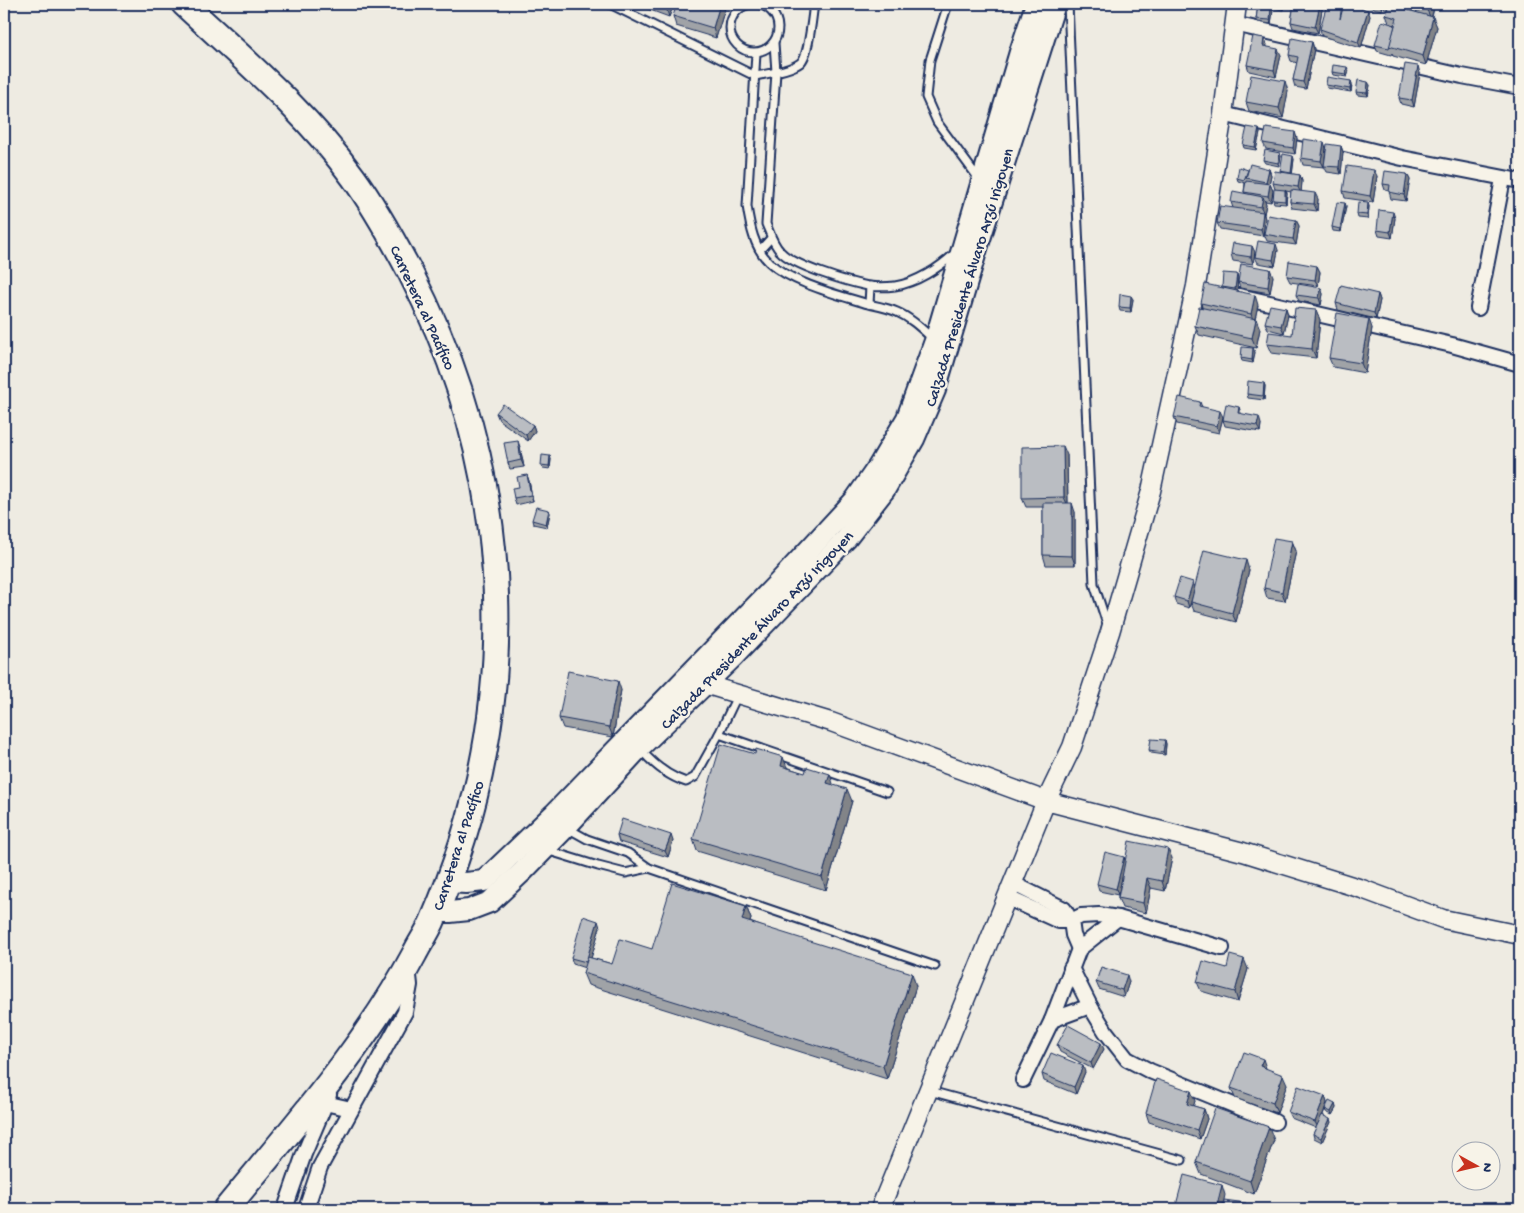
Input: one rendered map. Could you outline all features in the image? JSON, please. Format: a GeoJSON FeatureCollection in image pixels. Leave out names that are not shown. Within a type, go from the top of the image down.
{"type":"FeatureCollection","features":[{"type":"Feature","properties":{"kind":"highway","name":"Carretera al Pacífico"},"geometry":{"type":"LineString","coordinates":[[184,4],[301,114],[355,179],[382,222],[423,297],[441,336],[467,410],[484,477],[492,529],[497,598],[492,702],[477,787],[465,829],[431,924],[382,1010],[343,1065],[226,1209]]}},
{"type":"Feature","properties":{"kind":"main road","name":"Calzada Presidente Álvaro Arzú Irigoyen"},"geometry":{"type":"LineString","coordinates":[[447,882],[466,884],[484,881],[560,821],[634,742],[698,678],[732,658],[839,546],[873,506],[897,470],[922,422],[935,390],[941,345],[962,246],[1036,4]]}},
{"type":"Feature","properties":{"kind":"main road","name":"Calzada Presidente Álvaro Arzú Irigoyen"},"geometry":{"type":"LineString","coordinates":[[941,345],[1055,4]]}},
{"type":"Feature","properties":{"kind":"main road","name":"Calzada Presidente Álvaro Arzú Irigoyen"},"geometry":{"type":"LineString","coordinates":[[436,912],[469,910],[490,902],[545,850],[560,821]]}},
{"type":"Feature","properties":{"kind":"street"},"geometry":{"type":"LineString","coordinates":[[880,1209],[1046,801],[1072,747],[1110,632],[1152,491],[1201,287],[1237,4]]}},
{"type":"Feature","properties":{"kind":"street"},"geometry":{"type":"LineString","coordinates":[[1234,24],[1462,76],[1520,87]]}},
{"type":"Feature","properties":{"kind":"street"},"geometry":{"type":"LineString","coordinates":[[1223,114],[1402,158],[1520,181]]}},
{"type":"Feature","properties":{"kind":"street"},"geometry":{"type":"LineString","coordinates":[[1478,308],[1503,179]]}},
{"type":"Feature","properties":{"kind":"street"},"geometry":{"type":"LineString","coordinates":[[1222,292],[1452,345],[1520,364]]}},
{"type":"Feature","properties":{"kind":"street"},"geometry":{"type":"LineString","coordinates":[[698,678],[738,694],[831,722],[1046,801],[1243,852],[1362,889],[1443,919],[1520,935]]}},
{"type":"Feature","properties":{"kind":"street"},"geometry":{"type":"LineString","coordinates":[[1011,891],[1064,909],[1071,921],[1078,949]]}},
{"type":"Feature","properties":{"kind":"street"},"geometry":{"type":"LineString","coordinates":[[1071,921],[1081,916],[1099,915],[1118,918],[1222,948]]}},
{"type":"Feature","properties":{"kind":"street"},"geometry":{"type":"LineString","coordinates":[[1023,1080],[1052,1020],[1078,949],[1118,918]]}},
{"type":"Feature","properties":{"kind":"street"},"geometry":{"type":"LineString","coordinates":[[306,1209],[320,1167],[405,1012],[410,985],[408,966]]}},
{"type":"Feature","properties":{"kind":"street"},"geometry":{"type":"LineString","coordinates":[[1071,968],[1090,1006],[1106,1032],[1127,1059],[1150,1071],[1275,1122]]}},
{"type":"Feature","properties":{"kind":"street"},"geometry":{"type":"LineString","coordinates":[[1052,1020],[1090,1006]]}},
{"type":"Feature","properties":{"kind":"street"},"geometry":{"type":"LineString","coordinates":[[285,1209],[304,1154],[343,1065]]}},
{"type":"Feature","properties":{"kind":"street"},"geometry":{"type":"LineString","coordinates":[[325,1103],[351,1109]]}},
{"type":"Feature","properties":{"kind":"lane"},"geometry":{"type":"LineString","coordinates":[[610,4],[755,76],[776,72],[800,63],[806,56],[814,4]]}},
{"type":"Feature","properties":{"kind":"lane"},"geometry":{"type":"LineString","coordinates":[[774,43],[763,51],[756,53],[737,46],[731,33],[732,20],[735,13],[746,5],[760,4],[773,7],[779,30],[774,43],[776,72],[766,224],[781,252],[795,262],[838,278],[870,286],[897,286],[940,267],[962,246]]}},
{"type":"Feature","properties":{"kind":"lane"},"geometry":{"type":"LineString","coordinates":[[948,4],[930,60],[926,97],[937,122],[982,182]]}},
{"type":"Feature","properties":{"kind":"lane"},"geometry":{"type":"LineString","coordinates":[[1068,4],[1094,584],[1110,632]]}},
{"type":"Feature","properties":{"kind":"lane"},"geometry":{"type":"LineString","coordinates":[[756,53],[747,206],[751,231],[760,250],[768,262],[785,274],[829,292],[897,312],[917,324],[941,345]]}},
{"type":"Feature","properties":{"kind":"lane"},"geometry":{"type":"LineString","coordinates":[[760,250],[772,238]]}},
{"type":"Feature","properties":{"kind":"lane"},"geometry":{"type":"LineString","coordinates":[[869,304],[870,286]]}},
{"type":"Feature","properties":{"kind":"lane"},"geometry":{"type":"LineString","coordinates":[[634,742],[650,761],[672,777],[686,782],[695,777],[719,734],[738,694]]}},
{"type":"Feature","properties":{"kind":"lane"},"geometry":{"type":"LineString","coordinates":[[719,734],[887,792]]}},
{"type":"Feature","properties":{"kind":"lane"},"geometry":{"type":"LineString","coordinates":[[560,821],[587,839],[628,853],[649,868],[934,966]]}},
{"type":"Feature","properties":{"kind":"lane"},"geometry":{"type":"LineString","coordinates":[[545,850],[625,873],[649,868]]}},
{"type":"Feature","properties":{"kind":"lane"},"geometry":{"type":"LineString","coordinates":[[927,1090],[1182,1160]]}},
{"type":"Feature","properties":{"kind":"building"},"geometry":{"type":"Polygon","coordinates":[[[677,4],[720,4],[713,28],[673,16],[677,4]]]}},
{"type":"Feature","properties":{"kind":"building"},"geometry":{"type":"Polygon","coordinates":[[[1294,4],[1320,4],[1315,27],[1291,22],[1294,4]]]}},
{"type":"Feature","properties":{"kind":"building"},"geometry":{"type":"Polygon","coordinates":[[[1327,4],[1342,4],[1340,19],[1344,4],[1368,10],[1358,42],[1320,29],[1327,4]]]}},
{"type":"Feature","properties":{"kind":"building"},"geometry":{"type":"Polygon","coordinates":[[[1401,4],[1429,4],[1427,10],[1401,4]]]}},
{"type":"Feature","properties":{"kind":"building"},"geometry":{"type":"Polygon","coordinates":[[[1258,5],[1271,7],[1270,20],[1256,19],[1258,5]]]}},
{"type":"Feature","properties":{"kind":"building"},"geometry":{"type":"Polygon","coordinates":[[[1389,5],[1433,17],[1423,56],[1389,46],[1397,18],[1386,15],[1389,5]]]}},
{"type":"Feature","properties":{"kind":"building"},"geometry":{"type":"Polygon","coordinates":[[[1382,21],[1395,25],[1389,48],[1375,45],[1382,21]]]}},
{"type":"Feature","properties":{"kind":"building"},"geometry":{"type":"Polygon","coordinates":[[[1253,36],[1264,38],[1263,46],[1278,49],[1274,70],[1247,65],[1253,36]]]}},
{"type":"Feature","properties":{"kind":"building"},"geometry":{"type":"Polygon","coordinates":[[[1292,38],[1312,42],[1303,82],[1293,80],[1298,57],[1289,55],[1292,38]]]}},
{"type":"Feature","properties":{"kind":"building"},"geometry":{"type":"Polygon","coordinates":[[[1405,64],[1418,66],[1412,100],[1399,98],[1405,64]]]}},
{"type":"Feature","properties":{"kind":"building"},"geometry":{"type":"Polygon","coordinates":[[[1333,65],[1347,67],[1346,74],[1332,72],[1333,65]]]}},
{"type":"Feature","properties":{"kind":"building"},"geometry":{"type":"Polygon","coordinates":[[[1251,75],[1285,81],[1279,108],[1246,102],[1251,75]]]}},
{"type":"Feature","properties":{"kind":"building"},"geometry":{"type":"Polygon","coordinates":[[[1327,77],[1351,81],[1350,89],[1326,85],[1327,77]]]}},
{"type":"Feature","properties":{"kind":"building"},"geometry":{"type":"Polygon","coordinates":[[[1358,80],[1368,82],[1367,93],[1356,92],[1358,80]]]}},
{"type":"Feature","properties":{"kind":"building"},"geometry":{"type":"Polygon","coordinates":[[[1247,127],[1259,129],[1255,147],[1243,145],[1247,127]]]}},
{"type":"Feature","properties":{"kind":"building"},"geometry":{"type":"Polygon","coordinates":[[[1266,128],[1295,132],[1293,148],[1263,143],[1266,128]]]}},
{"type":"Feature","properties":{"kind":"building"},"geometry":{"type":"Polygon","coordinates":[[[1303,139],[1324,142],[1321,161],[1301,158],[1303,139]]]}},
{"type":"Feature","properties":{"kind":"building"},"geometry":{"type":"Polygon","coordinates":[[[1327,144],[1341,146],[1339,167],[1324,166],[1327,144]]]}},
{"type":"Feature","properties":{"kind":"building"},"geometry":{"type":"Polygon","coordinates":[[[1265,150],[1280,153],[1278,163],[1263,160],[1265,150]]]}},
{"type":"Feature","properties":{"kind":"building"},"geometry":{"type":"Polygon","coordinates":[[[1283,154],[1293,156],[1291,173],[1280,171],[1283,154]]]}},
{"type":"Feature","properties":{"kind":"building"},"geometry":{"type":"Polygon","coordinates":[[[1250,164],[1269,169],[1266,182],[1246,178],[1250,164]]]}},
{"type":"Feature","properties":{"kind":"building"},"geometry":{"type":"Polygon","coordinates":[[[1347,166],[1374,170],[1370,196],[1343,191],[1347,166]]]}},
{"type":"Feature","properties":{"kind":"building"},"geometry":{"type":"Polygon","coordinates":[[[1239,167],[1248,170],[1244,180],[1237,178],[1239,167]]]}},
{"type":"Feature","properties":{"kind":"building"},"geometry":{"type":"Polygon","coordinates":[[[1275,171],[1300,175],[1298,187],[1273,183],[1275,171]]]}},
{"type":"Feature","properties":{"kind":"building"},"geometry":{"type":"Polygon","coordinates":[[[1385,171],[1407,174],[1404,195],[1389,192],[1390,185],[1383,184],[1385,171]]]}},
{"type":"Feature","properties":{"kind":"building"},"geometry":{"type":"Polygon","coordinates":[[[1246,181],[1270,184],[1268,196],[1244,192],[1246,181]]]}},
{"type":"Feature","properties":{"kind":"building"},"geometry":{"type":"Polygon","coordinates":[[[1274,189],[1285,190],[1285,201],[1273,200],[1274,189]]]}},
{"type":"Feature","properties":{"kind":"building"},"geometry":{"type":"Polygon","coordinates":[[[1291,190],[1315,193],[1314,204],[1290,202],[1291,190]]]}},
{"type":"Feature","properties":{"kind":"building"},"geometry":{"type":"Polygon","coordinates":[[[1233,191],[1263,197],[1261,207],[1231,202],[1233,191]]]}},
{"type":"Feature","properties":{"kind":"building"},"geometry":{"type":"Polygon","coordinates":[[[1337,202],[1345,203],[1340,229],[1332,227],[1337,202]]]}},
{"type":"Feature","properties":{"kind":"building"},"geometry":{"type":"Polygon","coordinates":[[[1358,202],[1368,203],[1367,215],[1357,214],[1358,202]]]}},
{"type":"Feature","properties":{"kind":"building"},"geometry":{"type":"Polygon","coordinates":[[[1220,206],[1263,212],[1261,229],[1217,223],[1220,206]]]}},
{"type":"Feature","properties":{"kind":"building"},"geometry":{"type":"Polygon","coordinates":[[[1379,210],[1393,212],[1390,232],[1377,230],[1379,210]]]}},
{"type":"Feature","properties":{"kind":"building"},"geometry":{"type":"Polygon","coordinates":[[[1268,215],[1296,220],[1293,239],[1264,234],[1268,215]]]}},
{"type":"Feature","properties":{"kind":"building"},"geometry":{"type":"Polygon","coordinates":[[[1258,241],[1276,244],[1273,260],[1255,257],[1258,241]]]}},
{"type":"Feature","properties":{"kind":"building"},"geometry":{"type":"Polygon","coordinates":[[[1233,243],[1252,246],[1251,257],[1231,254],[1233,243]]]}},
{"type":"Feature","properties":{"kind":"building"},"geometry":{"type":"Polygon","coordinates":[[[1289,261],[1317,266],[1315,280],[1287,276],[1289,261]]]}},
{"type":"Feature","properties":{"kind":"building"},"geometry":{"type":"Polygon","coordinates":[[[1241,264],[1270,269],[1268,287],[1238,282],[1241,264]]]}},
{"type":"Feature","properties":{"kind":"building"},"geometry":{"type":"Polygon","coordinates":[[[1223,273],[1237,274],[1235,289],[1222,287],[1223,273]]]}},
{"type":"Feature","properties":{"kind":"building"},"geometry":{"type":"Polygon","coordinates":[[[1205,284],[1255,295],[1251,314],[1201,303],[1205,284]]]}},
{"type":"Feature","properties":{"kind":"building"},"geometry":{"type":"Polygon","coordinates":[[[1298,284],[1321,288],[1319,298],[1296,295],[1298,284]]]}},
{"type":"Feature","properties":{"kind":"building"},"geometry":{"type":"Polygon","coordinates":[[[1341,285],[1378,294],[1374,313],[1336,303],[1341,285]]]}},
{"type":"Feature","properties":{"kind":"building"},"geometry":{"type":"Polygon","coordinates":[[[1120,294],[1131,296],[1130,308],[1119,307],[1120,294]]]}},
{"type":"Feature","properties":{"kind":"building"},"geometry":{"type":"Polygon","coordinates":[[[1270,305],[1286,308],[1281,326],[1265,323],[1270,305]]]}},
{"type":"Feature","properties":{"kind":"building"},"geometry":{"type":"Polygon","coordinates":[[[1199,307],[1256,319],[1252,338],[1195,326],[1199,307]]]}},
{"type":"Feature","properties":{"kind":"building"},"geometry":{"type":"Polygon","coordinates":[[[1295,308],[1316,310],[1312,349],[1267,344],[1269,332],[1292,335],[1295,308]]]}},
{"type":"Feature","properties":{"kind":"building"},"geometry":{"type":"Polygon","coordinates":[[[1337,313],[1369,319],[1361,363],[1329,358],[1337,313]]]}},
{"type":"Feature","properties":{"kind":"building"},"geometry":{"type":"Polygon","coordinates":[[[1242,347],[1253,348],[1252,360],[1241,358],[1242,347]]]}},
{"type":"Feature","properties":{"kind":"building"},"geometry":{"type":"Polygon","coordinates":[[[1248,381],[1264,383],[1263,396],[1247,394],[1248,381]]]}},
{"type":"Feature","properties":{"kind":"building"},"geometry":{"type":"Polygon","coordinates":[[[1179,397],[1200,402],[1199,406],[1220,411],[1217,426],[1174,417],[1179,397]]]}},
{"type":"Feature","properties":{"kind":"building"},"geometry":{"type":"Polygon","coordinates":[[[503,404],[533,425],[526,435],[496,413],[503,404]]]}},
{"type":"Feature","properties":{"kind":"building"},"geometry":{"type":"Polygon","coordinates":[[[1226,404],[1239,407],[1238,413],[1259,417],[1257,426],[1223,420],[1226,404]]]}},
{"type":"Feature","properties":{"kind":"building"},"geometry":{"type":"Polygon","coordinates":[[[518,441],[521,460],[508,463],[504,443],[518,441]]]}},
{"type":"Feature","properties":{"kind":"building"},"geometry":{"type":"Polygon","coordinates":[[[1063,446],[1064,497],[1022,498],[1022,447],[1063,446]]]}},
{"type":"Feature","properties":{"kind":"building"},"geometry":{"type":"Polygon","coordinates":[[[542,455],[550,456],[549,466],[541,465],[542,455]]]}},
{"type":"Feature","properties":{"kind":"building"},"geometry":{"type":"Polygon","coordinates":[[[527,475],[531,495],[514,498],[512,488],[519,487],[517,477],[527,475]]]}},
{"type":"Feature","properties":{"kind":"building"},"geometry":{"type":"Polygon","coordinates":[[[1043,503],[1072,503],[1072,556],[1043,555],[1043,503]]]}},
{"type":"Feature","properties":{"kind":"building"},"geometry":{"type":"Polygon","coordinates":[[[536,507],[549,510],[546,524],[532,520],[536,507]]]}},
{"type":"Feature","properties":{"kind":"building"},"geometry":{"type":"Polygon","coordinates":[[[1274,538],[1292,541],[1282,592],[1264,588],[1274,538]]]}},
{"type":"Feature","properties":{"kind":"building"},"geometry":{"type":"Polygon","coordinates":[[[1204,550],[1246,560],[1232,613],[1191,602],[1204,550]]]}},
{"type":"Feature","properties":{"kind":"building"},"geometry":{"type":"Polygon","coordinates":[[[1180,578],[1193,582],[1187,601],[1174,597],[1180,578]]]}},
{"type":"Feature","properties":{"kind":"building"},"geometry":{"type":"Polygon","coordinates":[[[568,671],[618,681],[609,727],[559,718],[568,671]]]}},
{"type":"Feature","properties":{"kind":"building"},"geometry":{"type":"Polygon","coordinates":[[[1151,739],[1165,740],[1163,752],[1149,750],[1151,739]]]}},
{"type":"Feature","properties":{"kind":"building"},"geometry":{"type":"Polygon","coordinates":[[[721,744],[755,754],[756,749],[783,757],[781,766],[805,773],[807,767],[830,774],[827,783],[847,789],[822,877],[693,839],[721,744]]]}},
{"type":"Feature","properties":{"kind":"building"},"geometry":{"type":"Polygon","coordinates":[[[622,819],[671,835],[665,851],[617,835],[622,819]]]}},
{"type":"Feature","properties":{"kind":"building"},"geometry":{"type":"Polygon","coordinates":[[[1129,841],[1168,849],[1162,881],[1147,878],[1143,903],[1118,898],[1129,841]]]}},
{"type":"Feature","properties":{"kind":"building"},"geometry":{"type":"Polygon","coordinates":[[[1105,852],[1124,857],[1116,889],[1097,884],[1105,852]]]}},
{"type":"Feature","properties":{"kind":"building"},"geometry":{"type":"Polygon","coordinates":[[[672,883],[746,906],[742,920],[912,973],[883,1066],[583,973],[588,957],[612,964],[620,939],[652,949],[672,883]]]}},
{"type":"Feature","properties":{"kind":"building"},"geometry":{"type":"Polygon","coordinates":[[[583,916],[598,921],[586,962],[571,958],[583,916]]]}},
{"type":"Feature","properties":{"kind":"building"},"geometry":{"type":"Polygon","coordinates":[[[1230,955],[1244,959],[1235,992],[1197,982],[1203,961],[1227,968],[1230,955]]]}},
{"type":"Feature","properties":{"kind":"building"},"geometry":{"type":"Polygon","coordinates":[[[1101,967],[1127,975],[1122,990],[1096,982],[1101,967]]]}},
{"type":"Feature","properties":{"kind":"building"},"geometry":{"type":"Polygon","coordinates":[[[1068,1025],[1101,1043],[1091,1063],[1057,1045],[1068,1025]]]}},
{"type":"Feature","properties":{"kind":"building"},"geometry":{"type":"Polygon","coordinates":[[[1244,1052],[1263,1059],[1260,1066],[1283,1075],[1273,1103],[1231,1088],[1244,1052]]]}},
{"type":"Feature","properties":{"kind":"building"},"geometry":{"type":"Polygon","coordinates":[[[1051,1053],[1083,1066],[1074,1087],[1042,1074],[1051,1053]]]}},
{"type":"Feature","properties":{"kind":"building"},"geometry":{"type":"Polygon","coordinates":[[[1156,1079],[1191,1091],[1187,1104],[1204,1109],[1197,1130],[1146,1113],[1156,1079]]]}},
{"type":"Feature","properties":{"kind":"building"},"geometry":{"type":"Polygon","coordinates":[[[1298,1086],[1325,1096],[1315,1122],[1288,1112],[1298,1086]]]}},
{"type":"Feature","properties":{"kind":"building"},"geometry":{"type":"Polygon","coordinates":[[[1329,1101],[1335,1104],[1331,1112],[1325,1109],[1329,1101]]]}},
{"type":"Feature","properties":{"kind":"building"},"geometry":{"type":"Polygon","coordinates":[[[1215,1108],[1269,1127],[1250,1181],[1196,1162],[1215,1108]]]}},
{"type":"Feature","properties":{"kind":"building"},"geometry":{"type":"Polygon","coordinates":[[[1322,1115],[1330,1119],[1321,1138],[1313,1134],[1322,1115]]]}},
{"type":"Feature","properties":{"kind":"building"},"geometry":{"type":"Polygon","coordinates":[[[1184,1175],[1222,1185],[1216,1209],[1175,1209],[1184,1175]]]}},
{"type":"Feature","properties":{"kind":"building"},"geometry":{"type":"Polygon","coordinates":[[[1224,1200],[1246,1203],[1245,1209],[1223,1209],[1224,1200]]]}}]}
